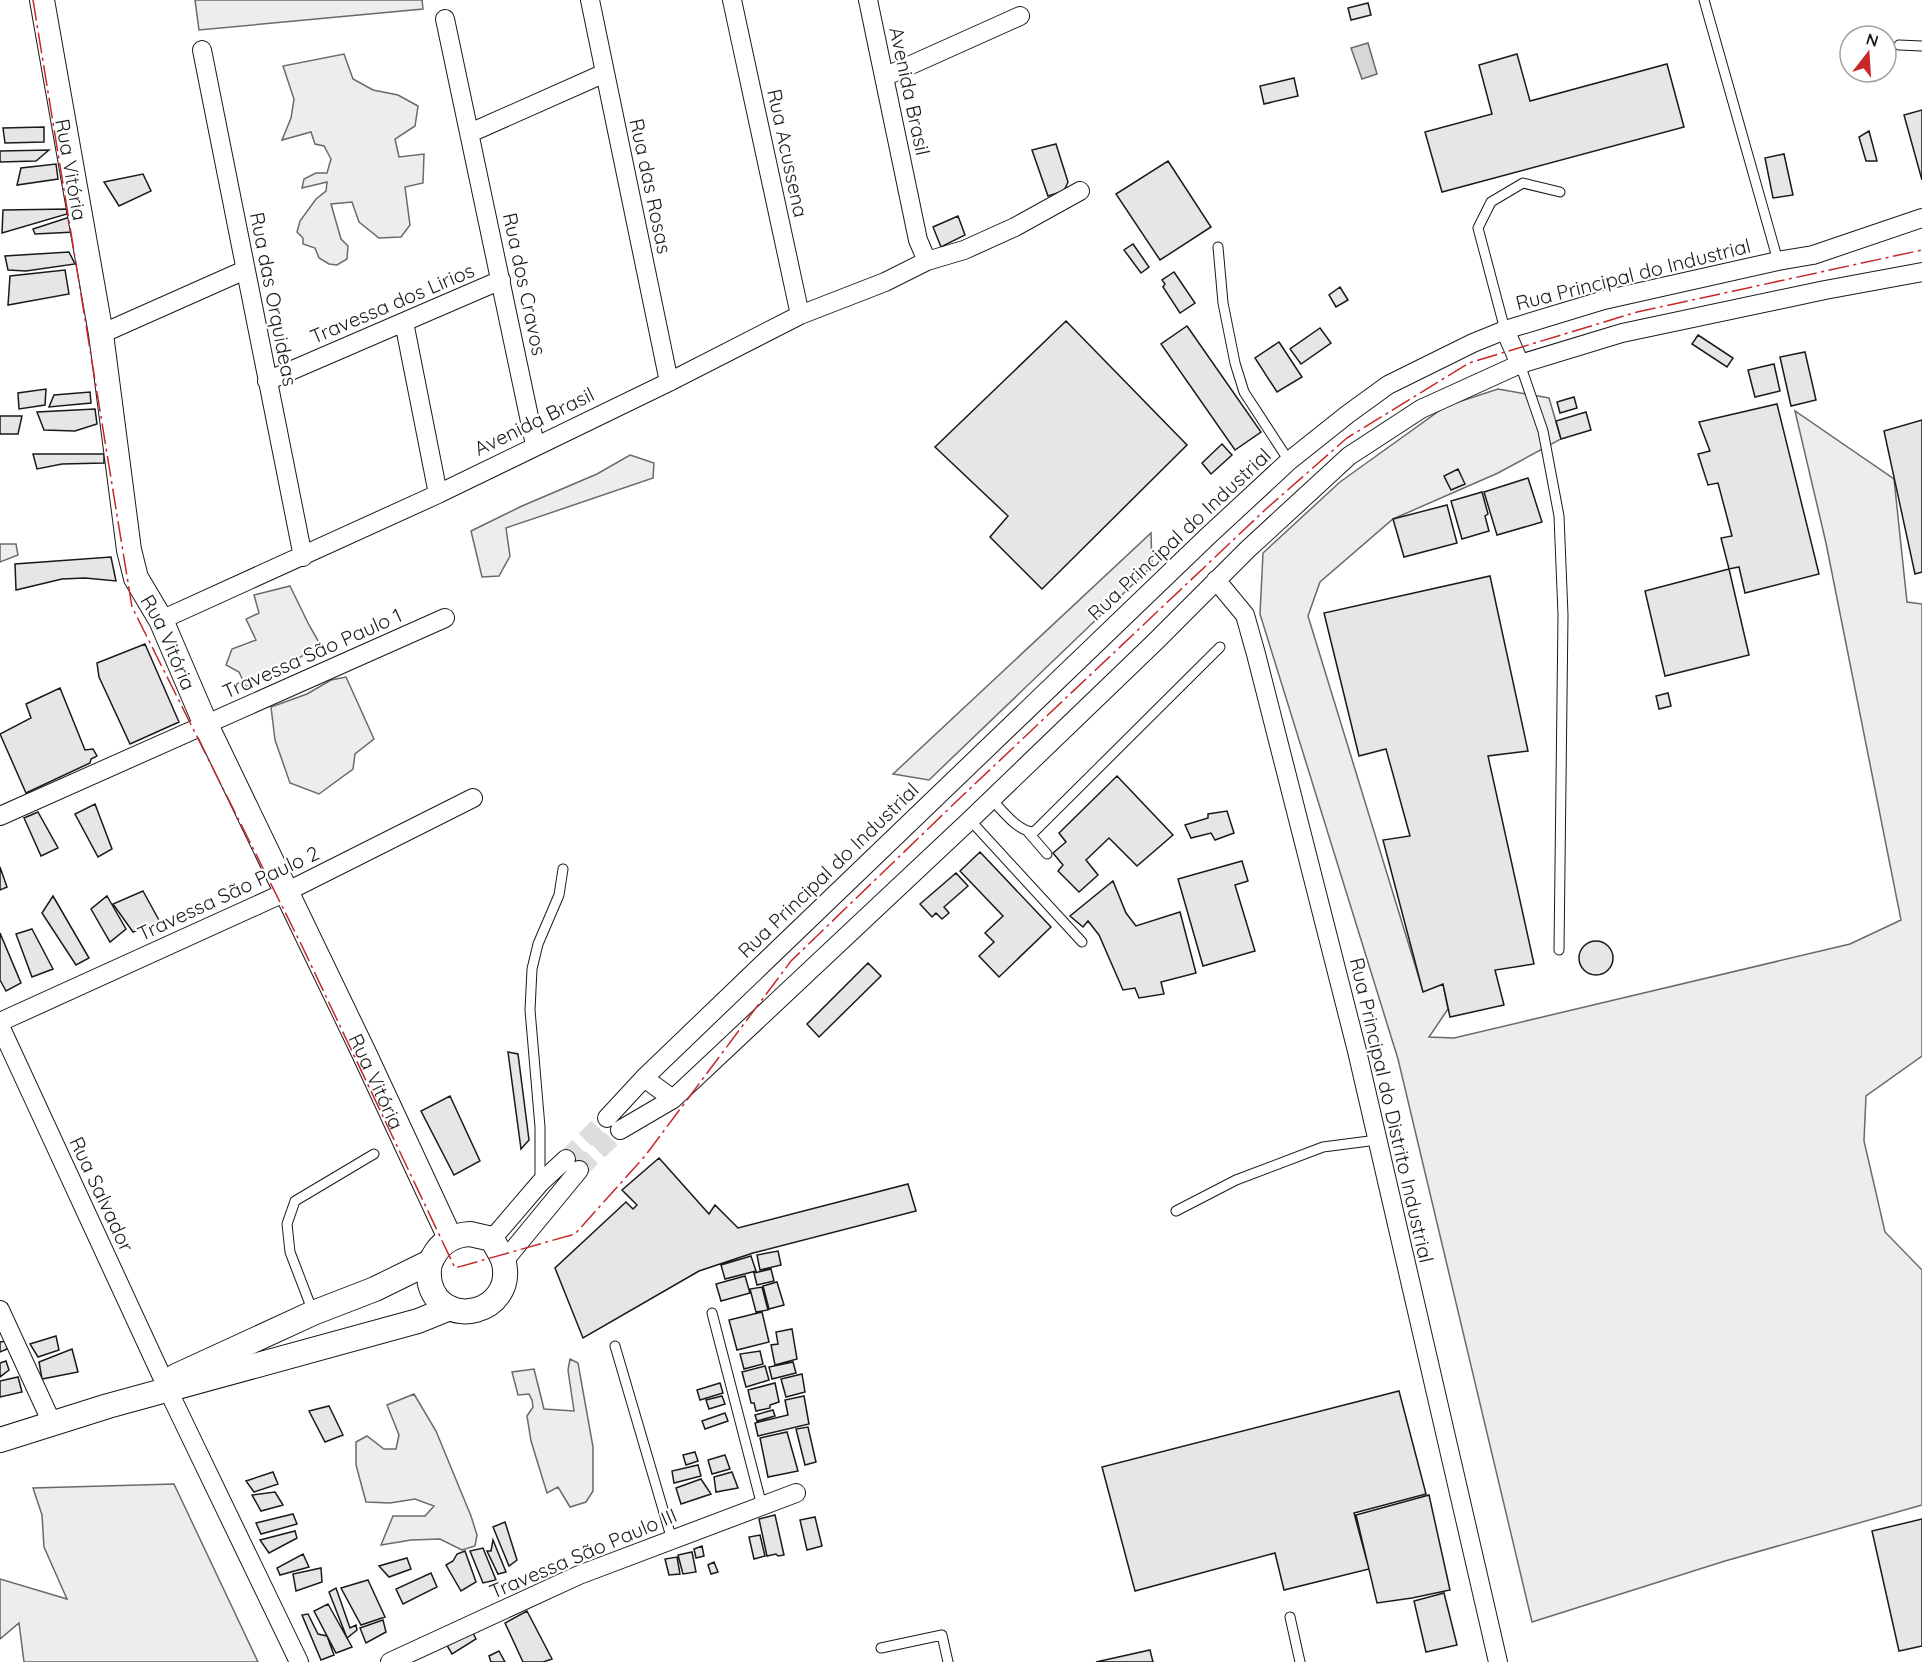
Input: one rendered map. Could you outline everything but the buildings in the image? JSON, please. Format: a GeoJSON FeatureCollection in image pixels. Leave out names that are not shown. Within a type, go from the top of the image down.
{"type":"FeatureCollection","features":[{"type":"Feature","properties":{"kind":"street","name":"Rua Vitória"},"geometry":{"type":"LineString","coordinates":[[42,0],[101,334],[129,550],[136,578],[161,620],[206,725],[450,1238]]}},
{"type":"Feature","properties":{"kind":"street","name":"Rua das Rosas"},"geometry":{"type":"LineString","coordinates":[[590,0],[669,382]]}},
{"type":"Feature","properties":{"kind":"street","name":"Rua Acussena"},"geometry":{"type":"LineString","coordinates":[[732,0],[800,315]]}},
{"type":"Feature","properties":{"kind":"street","name":"Avenida Brasil"},"geometry":{"type":"LineString","coordinates":[[868,0],[918,240],[927,261]]}},
{"type":"Feature","properties":{"kind":"street"},"geometry":{"type":"LineString","coordinates":[[884,77],[1020,16]]}},
{"type":"Feature","properties":{"kind":"street","name":"Rua dos Cravos"},"geometry":{"type":"LineString","coordinates":[[445,19],[535,445]]}},
{"type":"Feature","properties":{"kind":"street","name":"Rua das Orquideas"},"geometry":{"type":"LineString","coordinates":[[202,50],[303,557]]}},
{"type":"Feature","properties":{"kind":"street"},"geometry":{"type":"LineString","coordinates":[[470,133],[605,73]]}},
{"type":"Feature","properties":{"kind":"street","name":"Avenida Brasil"},"geometry":{"type":"LineString","coordinates":[[161,620],[438,494],[669,382],[800,315],[885,282],[927,261],[964,250],[1016,227],[1080,191]]}},
{"type":"Feature","properties":{"kind":"street","name":"Rua Principal do Industrial"},"geometry":{"type":"LineString","coordinates":[[1922,218],[1814,255],[1604,300],[1505,330],[1473,343],[1388,385],[1289,462],[1199,545],[644,1078],[614,1124],[674,1099],[992,800],[1147,651],[1216,580],[1349,456],[1421,409],[1520,364],[1622,333],[1922,272]]}},
{"type":"Feature","properties":{"kind":"street"},"geometry":{"type":"LineString","coordinates":[[101,334],[245,270]]}},
{"type":"Feature","properties":{"kind":"street","name":"Travessa dos Lirios"},"geometry":{"type":"LineString","coordinates":[[267,381],[501,280]]}},
{"type":"Feature","properties":{"kind":"street"},"geometry":{"type":"LineString","coordinates":[[404,322],[438,494]]}},
{"type":"Feature","properties":{"kind":"street"},"geometry":{"type":"LineString","coordinates":[[1505,330],[1520,364]]}},
{"type":"Feature","properties":{"kind":"street","name":"Rua Principal do Distrito Industrial"},"geometry":{"type":"LineString","coordinates":[[1216,580],[1245,615],[1354,1040],[1498,1662]]}},
{"type":"Feature","properties":{"kind":"street","name":"Travessa São Paulo 1"},"geometry":{"type":"LineString","coordinates":[[0,816],[445,618]]}},
{"type":"Feature","properties":{"kind":"street","name":"Travessa São Paulo 2"},"geometry":{"type":"LineString","coordinates":[[0,1024],[286,892],[473,798]]}},
{"type":"Feature","properties":{"kind":"street","name":"Rua Salvador"},"geometry":{"type":"LineString","coordinates":[[0,1024],[166,1386],[299,1662]]}},
{"type":"Feature","properties":{"kind":"street"},"geometry":{"type":"LineString","coordinates":[[644,1078],[674,1099]]}},
{"type":"Feature","properties":{"kind":"street"},"geometry":{"type":"LineString","coordinates":[[492,1239],[540,1183],[573,1165],[504,1261]]}},
{"type":"Feature","properties":{"kind":"street"},"geometry":{"type":"LineString","coordinates":[[470,1234],[492,1239],[504,1261],[506,1276],[502,1290],[493,1302],[480,1310],[465,1312],[450,1308],[441,1302],[432,1290],[429,1276],[430,1262],[438,1248],[450,1238],[470,1234]]}},
{"type":"Feature","properties":{"kind":"street"},"geometry":{"type":"LineString","coordinates":[[166,1386],[313,1313],[375,1289],[430,1262]]}},
{"type":"Feature","properties":{"kind":"street"},"geometry":{"type":"LineString","coordinates":[[0,1440],[166,1386],[418,1321],[450,1308]]}},
{"type":"Feature","properties":{"kind":"street"},"geometry":{"type":"LineString","coordinates":[[0,1310],[52,1423]]}},
{"type":"Feature","properties":{"kind":"street","name":"Travessa São Paulo III"},"geometry":{"type":"LineString","coordinates":[[390,1662],[579,1575],[796,1492]]}},
{"type":"Feature","properties":{"kind":"lane"},"geometry":{"type":"LineString","coordinates":[[1704,0],[1778,261]]}},
{"type":"Feature","properties":{"kind":"lane"},"geometry":{"type":"LineString","coordinates":[[1899,45],[1922,46]]}},
{"type":"Feature","properties":{"kind":"lane"},"geometry":{"type":"LineString","coordinates":[[1505,330],[1479,228],[1491,202],[1523,183],[1560,192]]}},
{"type":"Feature","properties":{"kind":"lane"},"geometry":{"type":"LineString","coordinates":[[1218,247],[1223,303],[1235,363],[1244,392],[1289,462]]}},
{"type":"Feature","properties":{"kind":"lane"},"geometry":{"type":"LineString","coordinates":[[1520,364],[1543,431],[1559,516],[1563,615],[1558,950]]}},
{"type":"Feature","properties":{"kind":"lane"},"geometry":{"type":"LineString","coordinates":[[1028,832],[1034,832],[1220,648]]}},
{"type":"Feature","properties":{"kind":"lane"},"geometry":{"type":"LineString","coordinates":[[992,800],[1028,832],[1047,854]]}},
{"type":"Feature","properties":{"kind":"lane"},"geometry":{"type":"LineString","coordinates":[[970,820],[1082,942]]}},
{"type":"Feature","properties":{"kind":"lane"},"geometry":{"type":"LineString","coordinates":[[540,1183],[540,1127],[530,1010],[532,969],[538,944],[559,895],[563,869]]}},
{"type":"Feature","properties":{"kind":"lane"},"geometry":{"type":"LineString","coordinates":[[1176,1211],[1236,1180],[1323,1147],[1377,1140]]}},
{"type":"Feature","properties":{"kind":"lane"},"geometry":{"type":"LineString","coordinates":[[313,1313],[291,1252],[288,1224],[295,1201],[374,1154]]}},
{"type":"Feature","properties":{"kind":"lane"},"geometry":{"type":"LineString","coordinates":[[712,1313],[762,1506]]}},
{"type":"Feature","properties":{"kind":"lane"},"geometry":{"type":"LineString","coordinates":[[615,1346],[672,1540]]}},
{"type":"Feature","properties":{"kind":"lane"},"geometry":{"type":"LineString","coordinates":[[1290,1617],[1300,1662]]}},
{"type":"Feature","properties":{"kind":"lane"},"geometry":{"type":"LineString","coordinates":[[881,1648],[942,1635],[948,1662]]}},
{"type":"Feature","properties":{"kind":"shaded area"},"geometry":{"type":"Polygon","coordinates":[[[195,0],[422,0],[423,9],[199,30],[195,0]]]}},
{"type":"Feature","properties":{"kind":"shaded area"},"geometry":{"type":"Polygon","coordinates":[[[1368,43],[1377,74],[1362,79],[1351,48],[1368,43]]]}},
{"type":"Feature","properties":{"kind":"shaded area"},"geometry":{"type":"Polygon","coordinates":[[[344,54],[353,79],[373,90],[398,95],[418,106],[415,126],[395,139],[399,157],[424,154],[423,183],[405,187],[410,225],[401,237],[379,238],[359,222],[352,202],[331,204],[341,239],[348,246],[347,259],[337,265],[329,264],[319,258],[315,248],[303,244],[303,238],[297,232],[300,221],[316,199],[326,191],[327,182],[302,188],[304,179],[316,173],[327,173],[331,159],[324,146],[315,144],[311,132],[282,140],[291,118],[294,99],[283,66],[344,54]]]}},
{"type":"Feature","properties":{"kind":"shaded area"},"geometry":{"type":"Polygon","coordinates":[[[1498,389],[1549,398],[1561,439],[1498,473],[1393,519],[1320,582],[1308,616],[1423,991],[1443,984],[1448,1009],[1429,1037],[1454,1038],[1850,944],[1901,920],[1826,543],[1795,411],[1894,479],[1907,602],[1922,604],[1922,1056],[1866,1096],[1864,1141],[1885,1232],[1922,1270],[1922,1505],[1725,1561],[1532,1622],[1398,1059],[1260,614],[1263,553],[1340,482],[1446,406],[1498,389]]]}},
{"type":"Feature","properties":{"kind":"shaded area"},"geometry":{"type":"Polygon","coordinates":[[[630,455],[654,463],[653,478],[506,528],[510,556],[499,576],[482,577],[471,531],[597,474],[630,455]]]}},
{"type":"Feature","properties":{"kind":"shaded area"},"geometry":{"type":"Polygon","coordinates":[[[1151,533],[1152,566],[929,780],[893,774],[1151,533]]]}},
{"type":"Feature","properties":{"kind":"shaded area"},"geometry":{"type":"Polygon","coordinates":[[[0,544],[16,544],[18,555],[0,562],[0,544]]]}},
{"type":"Feature","properties":{"kind":"shaded area"},"geometry":{"type":"Polygon","coordinates":[[[290,586],[320,644],[278,672],[246,687],[239,672],[226,665],[232,649],[256,640],[246,619],[259,613],[254,595],[290,586]]]}},
{"type":"Feature","properties":{"kind":"shaded area"},"geometry":{"type":"Polygon","coordinates":[[[346,677],[374,739],[355,754],[353,769],[319,794],[290,783],[275,740],[271,707],[307,694],[331,680],[346,677]]]}},
{"type":"Feature","properties":{"kind":"shaded area"},"geometry":{"type":"Polygon","coordinates":[[[570,1359],[578,1363],[593,1447],[593,1491],[586,1502],[570,1507],[558,1487],[547,1493],[531,1441],[527,1416],[533,1407],[532,1400],[529,1394],[518,1395],[512,1372],[534,1369],[544,1409],[574,1411],[568,1370],[570,1359]]]}},
{"type":"Feature","properties":{"kind":"shaded area"},"geometry":{"type":"Polygon","coordinates":[[[414,1394],[436,1431],[471,1516],[477,1535],[475,1546],[462,1550],[440,1539],[411,1540],[381,1545],[393,1516],[425,1516],[434,1506],[415,1499],[390,1503],[366,1502],[356,1465],[356,1442],[367,1436],[384,1449],[396,1449],[399,1435],[387,1405],[414,1394]]]}},
{"type":"Feature","properties":{"kind":"shaded area"},"geometry":{"type":"Polygon","coordinates":[[[174,1484],[258,1662],[24,1662],[19,1623],[0,1639],[0,1579],[67,1599],[44,1547],[42,1515],[33,1488],[174,1484]]]}},
{"type":"Feature","properties":{"kind":"tunnel"},"geometry":{"type":"LineString","coordinates":[[566,1159],[607,1118]]}},
{"type":"Feature","properties":{"kind":"tunnel"},"geometry":{"type":"LineString","coordinates":[[579,1170],[620,1130]]}},
{"type":"Feature","properties":{"kind":"power"},"geometry":{"type":"LineString","coordinates":[[33,0],[132,607],[302,946],[455,1268],[575,1234],[645,1156],[791,961],[1266,509],[1347,438],[1469,363],[1637,312],[1922,250]]}}]}
